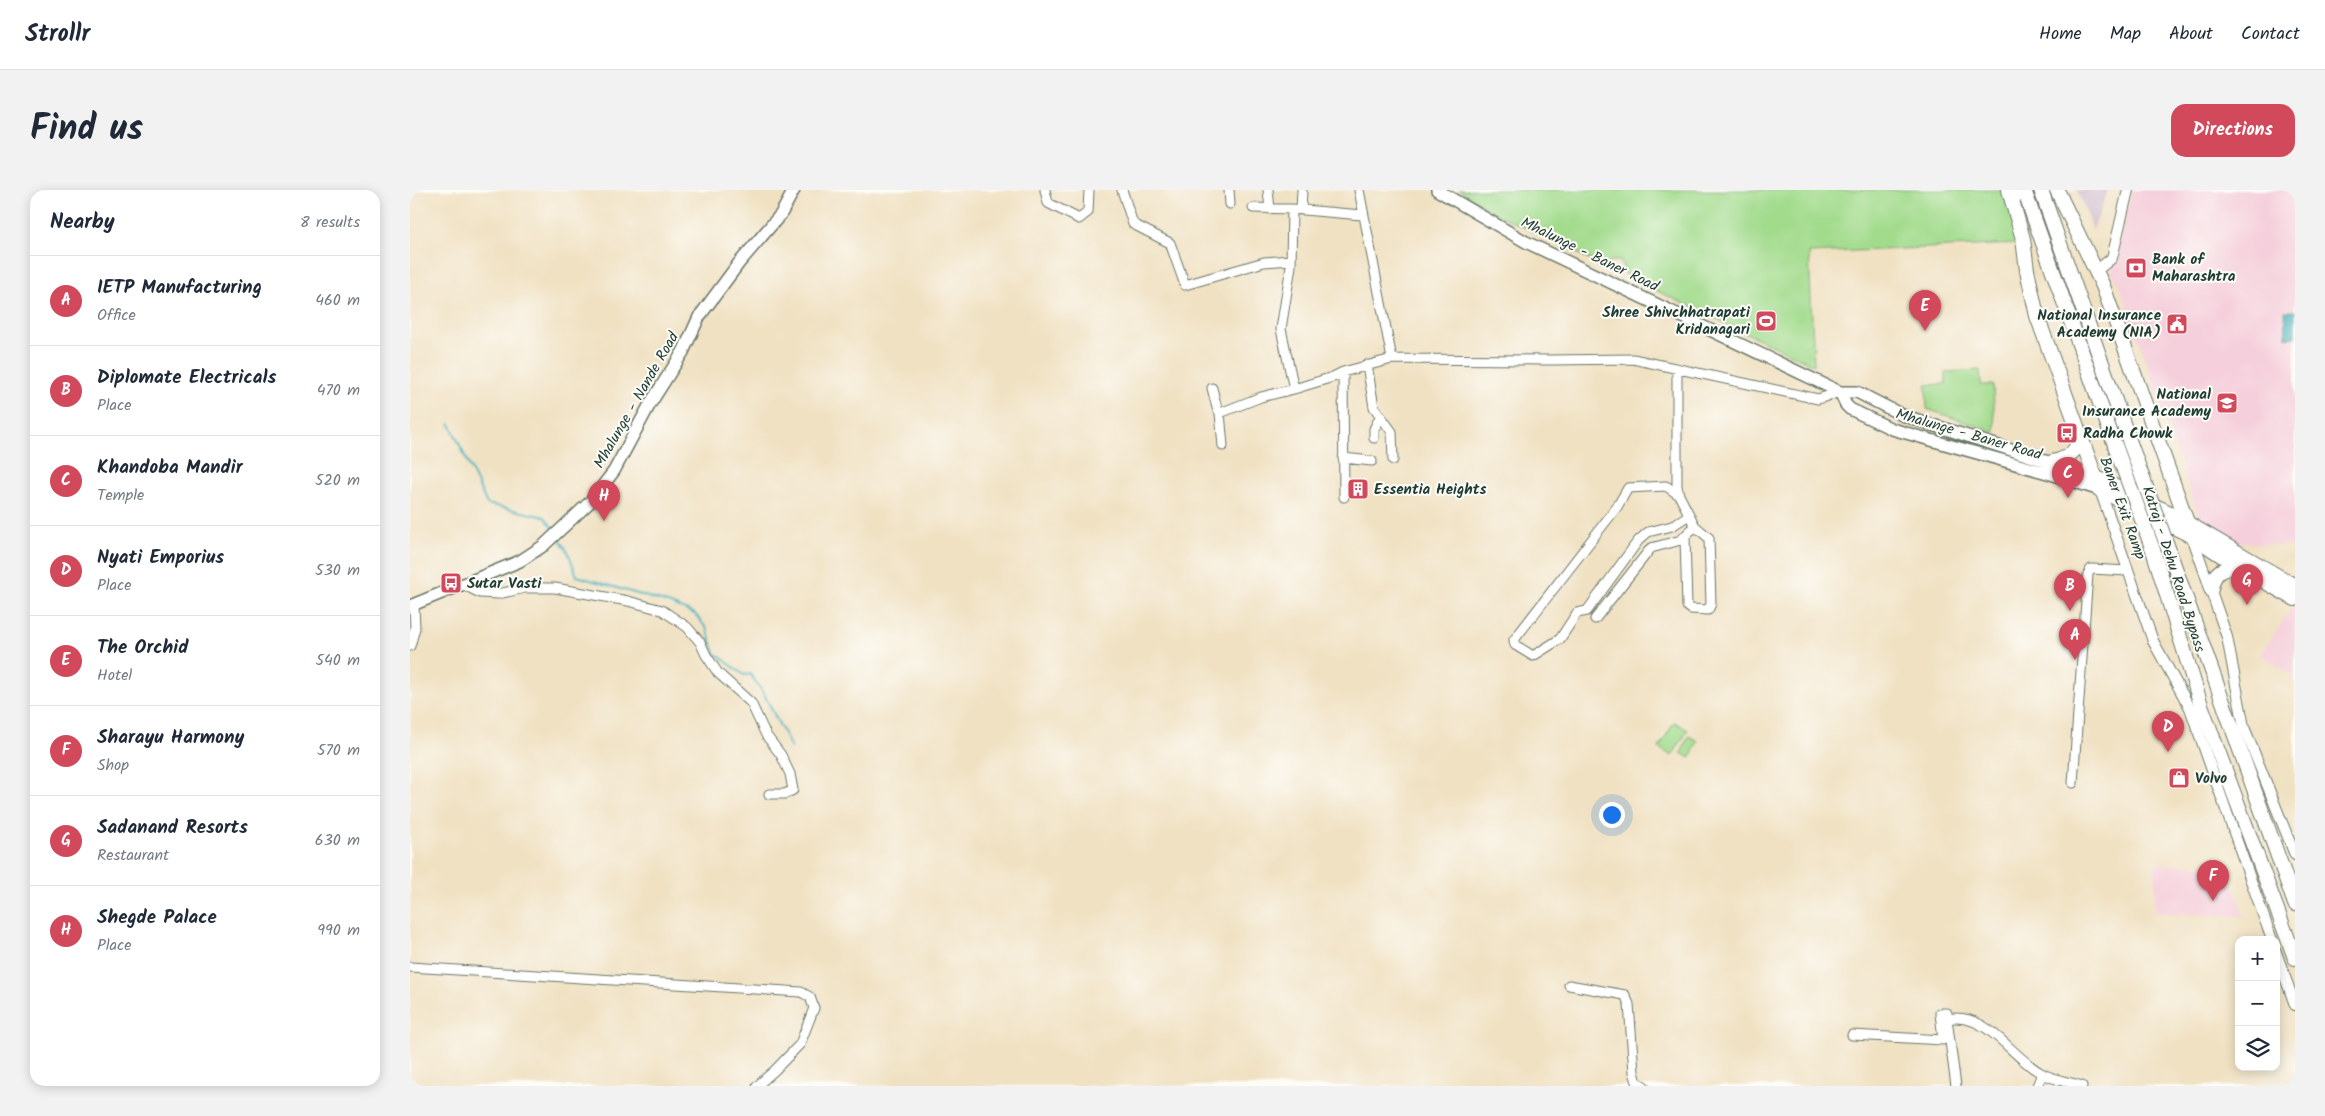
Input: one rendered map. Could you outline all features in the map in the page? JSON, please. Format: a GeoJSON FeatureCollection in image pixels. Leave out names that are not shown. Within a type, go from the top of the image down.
{"type":"FeatureCollection","features":[{"type":"Feature","properties":{"kind":"main road","name":"Mhalunge - Nande Road"},"geometry":{"type":"LineString","coordinates":[[412,606],[520,561],[553,536],[590,502],[614,471],[650,404],[683,352],[699,317],[739,263],[780,214],[794,190]]}},
{"type":"Feature","properties":{"kind":"main road","name":"Mhalunge - Baner Road"},"geometry":{"type":"LineString","coordinates":[[1437,190],[1526,242],[1840,392],[1857,392],[1895,412],[2095,477]]}},
{"type":"Feature","properties":{"kind":"main road","name":"Katraj - Dehu Road Bypass"},"geometry":{"type":"LineString","coordinates":[[2041,190],[2167,545],[2239,729],[2295,904]]}},
{"type":"Feature","properties":{"kind":"main road"},"geometry":{"type":"LineString","coordinates":[[2057,190],[2062,204],[2096,271],[2190,530]]}},
{"type":"Feature","properties":{"kind":"main road","name":"Katraj - Dehu Road Bypass"},"geometry":{"type":"LineString","coordinates":[[2017,192],[2116,448],[2152,550],[2196,707],[2295,958]]}},
{"type":"Feature","properties":{"kind":"main road","name":"Baner Exit Ramp"},"geometry":{"type":"LineString","coordinates":[[2017,192],[2026,270],[2035,308],[2100,490]]}},
{"type":"Feature","properties":{"kind":"main road"},"geometry":{"type":"LineString","coordinates":[[2048,210],[2062,204]]}},
{"type":"Feature","properties":{"kind":"main road","name":"Mhalunge - Baner Road"},"geometry":{"type":"LineString","coordinates":[[1840,392],[1850,410],[1877,423],[2100,490]]}},
{"type":"Feature","properties":{"kind":"main road"},"geometry":{"type":"LineString","coordinates":[[1962,448],[1966,434]]}},
{"type":"Feature","properties":{"kind":"main road"},"geometry":{"type":"LineString","coordinates":[[2052,462],[2069,457],[2074,452],[2080,436]]}},
{"type":"Feature","properties":{"kind":"main road"},"geometry":{"type":"LineString","coordinates":[[2095,477],[2295,586]]}},
{"type":"Feature","properties":{"kind":"main road"},"geometry":{"type":"LineString","coordinates":[[2100,490],[2190,530],[2238,567],[2295,599]]}},
{"type":"Feature","properties":{"kind":"main road"},"geometry":{"type":"LineString","coordinates":[[2211,589],[2213,579],[2218,572],[2226,568],[2238,567]]}},
{"type":"Feature","properties":{"kind":"street"},"geometry":{"type":"LineString","coordinates":[[1045,190],[1048,203],[1079,219],[1088,212],[1088,190]]}},
{"type":"Feature","properties":{"kind":"street"},"geometry":{"type":"LineString","coordinates":[[1122,190],[1133,224],[1170,243],[1185,286],[1264,262],[1291,260]]}},
{"type":"Feature","properties":{"kind":"street"},"geometry":{"type":"LineString","coordinates":[[1229,190],[1230,204]]}},
{"type":"Feature","properties":{"kind":"street"},"geometry":{"type":"LineString","coordinates":[[1268,190],[1270,209]]}},
{"type":"Feature","properties":{"kind":"street"},"geometry":{"type":"LineString","coordinates":[[1294,389],[1281,329],[1287,306],[1296,210],[1302,190]]}},
{"type":"Feature","properties":{"kind":"street"},"geometry":{"type":"LineString","coordinates":[[1358,190],[1392,359]]}},
{"type":"Feature","properties":{"kind":"street"},"geometry":{"type":"LineString","coordinates":[[2096,271],[2112,258],[2128,190]]}},
{"type":"Feature","properties":{"kind":"street"},"geometry":{"type":"LineString","coordinates":[[1253,208],[1362,215]]}},
{"type":"Feature","properties":{"kind":"street"},"geometry":{"type":"LineString","coordinates":[[1220,413],[1261,397],[1294,389],[1343,372],[1392,359],[1633,358],[1818,399],[1840,392]]}},
{"type":"Feature","properties":{"kind":"street"},"geometry":{"type":"LineString","coordinates":[[1367,365],[1374,407],[1392,432],[1393,460]]}},
{"type":"Feature","properties":{"kind":"street"},"geometry":{"type":"LineString","coordinates":[[1677,368],[1679,495],[1695,526],[1706,534],[1710,543],[1711,604],[1708,610],[1691,609],[1686,606],[1685,538]]}},
{"type":"Feature","properties":{"kind":"street"},"geometry":{"type":"LineString","coordinates":[[1343,372],[1344,496]]}},
{"type":"Feature","properties":{"kind":"street"},"geometry":{"type":"LineString","coordinates":[[1212,388],[1220,413],[1223,446]]}},
{"type":"Feature","properties":{"kind":"street"},"geometry":{"type":"LineString","coordinates":[[1374,438],[1374,430],[1380,417]]}},
{"type":"Feature","properties":{"kind":"street"},"geometry":{"type":"LineString","coordinates":[[1343,458],[1372,461]]}},
{"type":"Feature","properties":{"kind":"street"},"geometry":{"type":"LineString","coordinates":[[1679,495],[1666,486],[1628,488],[1617,507],[1514,640],[1515,645],[1533,656],[1560,639],[1578,613],[1587,611],[1638,541],[1648,532],[1672,526],[1689,515]]}},
{"type":"Feature","properties":{"kind":"street","name":"Baner Exit Ramp"},"geometry":{"type":"LineString","coordinates":[[2100,490],[2153,641],[2196,707],[2271,936]]}},
{"type":"Feature","properties":{"kind":"street"},"geometry":{"type":"LineString","coordinates":[[1595,619],[1651,548],[1685,538],[1695,526]]}},
{"type":"Feature","properties":{"kind":"street"},"geometry":{"type":"LineString","coordinates":[[2190,530],[2227,637],[2239,729],[2295,855]]}},
{"type":"Feature","properties":{"kind":"street"},"geometry":{"type":"LineString","coordinates":[[2073,783],[2088,574],[2091,569],[2128,571]]}},
{"type":"Feature","properties":{"kind":"street"},"geometry":{"type":"LineString","coordinates":[[464,585],[480,593],[498,594],[525,588],[555,588],[628,601],[662,610],[687,627],[700,642],[706,656],[718,674],[751,703],[766,735],[781,755],[790,774],[793,790],[785,794],[769,794]]}},
{"type":"Feature","properties":{"kind":"street"},"geometry":{"type":"LineString","coordinates":[[410,646],[415,628],[412,606]]}},
{"type":"Feature","properties":{"kind":"street"},"geometry":{"type":"LineString","coordinates":[[2280,963],[2295,1006]]}},
{"type":"Feature","properties":{"kind":"street"},"geometry":{"type":"LineString","coordinates":[[410,967],[801,992],[810,997],[814,1008],[800,1044],[776,1070],[757,1086]]}},
{"type":"Feature","properties":{"kind":"street"},"geometry":{"type":"LineString","coordinates":[[1569,986],[1626,995],[1634,1072],[1637,1082],[1644,1086]]}},
{"type":"Feature","properties":{"kind":"street"},"geometry":{"type":"LineString","coordinates":[[1852,1035],[1944,1040],[1940,1013],[1947,1013]]}},
{"type":"Feature","properties":{"kind":"street"},"geometry":{"type":"LineString","coordinates":[[1956,1086],[1947,1019],[1958,1017],[1973,1020],[1997,1036],[2042,1074],[2082,1086]]}},
{"type":"Feature","properties":{"kind":"street"},"geometry":{"type":"LineString","coordinates":[[2037,1086],[2042,1074]]}},
{"type":"Feature","properties":{"kind":"shaded area"},"geometry":{"type":"Polygon","coordinates":[[[2077,190],[2108,190],[2093,230],[2077,190]]]}},
{"type":"Feature","properties":{"kind":"shaded area","name":"National Insurance Academy"},"geometry":{"type":"Polygon","coordinates":[[[2132,190],[2295,190],[2295,546],[2237,542],[2218,537],[2199,518],[2121,288],[2112,273],[2132,190]]]}},
{"type":"Feature","properties":{"kind":"shaded area"},"geometry":{"type":"Polygon","coordinates":[[[2295,603],[2295,677],[2261,655],[2295,603]]]}},
{"type":"Feature","properties":{"kind":"shaded area"},"geometry":{"type":"Polygon","coordinates":[[[2155,864],[2226,867],[2244,916],[2155,913],[2155,864]]]}},
{"type":"Feature","properties":{"kind":"green space","name":"Shree Shivchhatrapati Kridanagari"},"geometry":{"type":"Polygon","coordinates":[[[1459,190],[2002,190],[2013,217],[2018,244],[1809,253],[1814,365],[1627,277],[1620,261],[1611,261],[1605,267],[1495,213],[1459,190]]]}},
{"type":"Feature","properties":{"kind":"green space"},"geometry":{"type":"Polygon","coordinates":[[[1980,370],[1981,385],[1993,385],[1995,432],[1927,409],[1926,385],[1946,384],[1946,372],[1980,370]]]}},
{"type":"Feature","properties":{"kind":"green space"},"geometry":{"type":"Polygon","coordinates":[[[1674,722],[1688,730],[1672,756],[1659,748],[1674,722]]]}},
{"type":"Feature","properties":{"kind":"green space"},"geometry":{"type":"Polygon","coordinates":[[[1689,736],[1698,741],[1690,758],[1681,753],[1689,736]]]}},
{"type":"Feature","properties":{"kind":"water"},"geometry":{"type":"Polygon","coordinates":[[[2285,311],[2295,311],[2295,337],[2286,338],[2285,311]]]}},
{"type":"Feature","properties":{"kind":"waterway"},"geometry":{"type":"LineString","coordinates":[[450,424],[487,504],[545,517],[554,530]]}},
{"type":"Feature","properties":{"kind":"waterway"},"geometry":{"type":"LineString","coordinates":[[559,538],[568,552],[577,576],[668,603],[695,614],[707,629],[715,653],[744,675],[750,674],[764,694],[791,748]]}},
{"type":"Feature","properties":{"kind":"place","name":"Bank of Maharashtra"},"geometry":{"type":"Point","coordinates":[2136,268]}},
{"type":"Feature","properties":{"kind":"place","name":"Shree Shivchhatrapati Kridanagari"},"geometry":{"type":"Point","coordinates":[1766,321]}},
{"type":"Feature","properties":{"kind":"place","name":"National Insurance Academy (NIA)"},"geometry":{"type":"Point","coordinates":[2177,324]}},
{"type":"Feature","properties":{"kind":"place","name":"The Orchid"},"geometry":{"type":"Point","coordinates":[1925,331]}},
{"type":"Feature","properties":{"kind":"place","name":"National Insurance Academy"},"geometry":{"type":"Point","coordinates":[2227,403]}},
{"type":"Feature","properties":{"kind":"place","name":"Radha Chowk"},"geometry":{"type":"Point","coordinates":[2067,433]}},
{"type":"Feature","properties":{"kind":"place","name":"Essentia Heights"},"geometry":{"type":"Point","coordinates":[1358,489]}},
{"type":"Feature","properties":{"kind":"place","name":"Khandoba Mandir"},"geometry":{"type":"Point","coordinates":[2068,498]}},
{"type":"Feature","properties":{"kind":"place","name":"Shegde Palace"},"geometry":{"type":"Point","coordinates":[604,521]}},
{"type":"Feature","properties":{"kind":"place","name":"Sutar Vasti"},"geometry":{"type":"Point","coordinates":[451,583]}},
{"type":"Feature","properties":{"kind":"place","name":"Sadanand Resorts"},"geometry":{"type":"Point","coordinates":[2247,605]}},
{"type":"Feature","properties":{"kind":"place","name":"Diplomate Electricals"},"geometry":{"type":"Point","coordinates":[2070,611]}},
{"type":"Feature","properties":{"kind":"place","name":"IETP Manufacturing"},"geometry":{"type":"Point","coordinates":[2075,660]}},
{"type":"Feature","properties":{"kind":"place","name":"Nyati Emporius"},"geometry":{"type":"Point","coordinates":[2168,752]}},
{"type":"Feature","properties":{"kind":"place","name":"Volvo"},"geometry":{"type":"Point","coordinates":[2179,778]}},
{"type":"Feature","properties":{"kind":"place","name":"Sharayu Harmony"},"geometry":{"type":"Point","coordinates":[2213,901]}}]}
